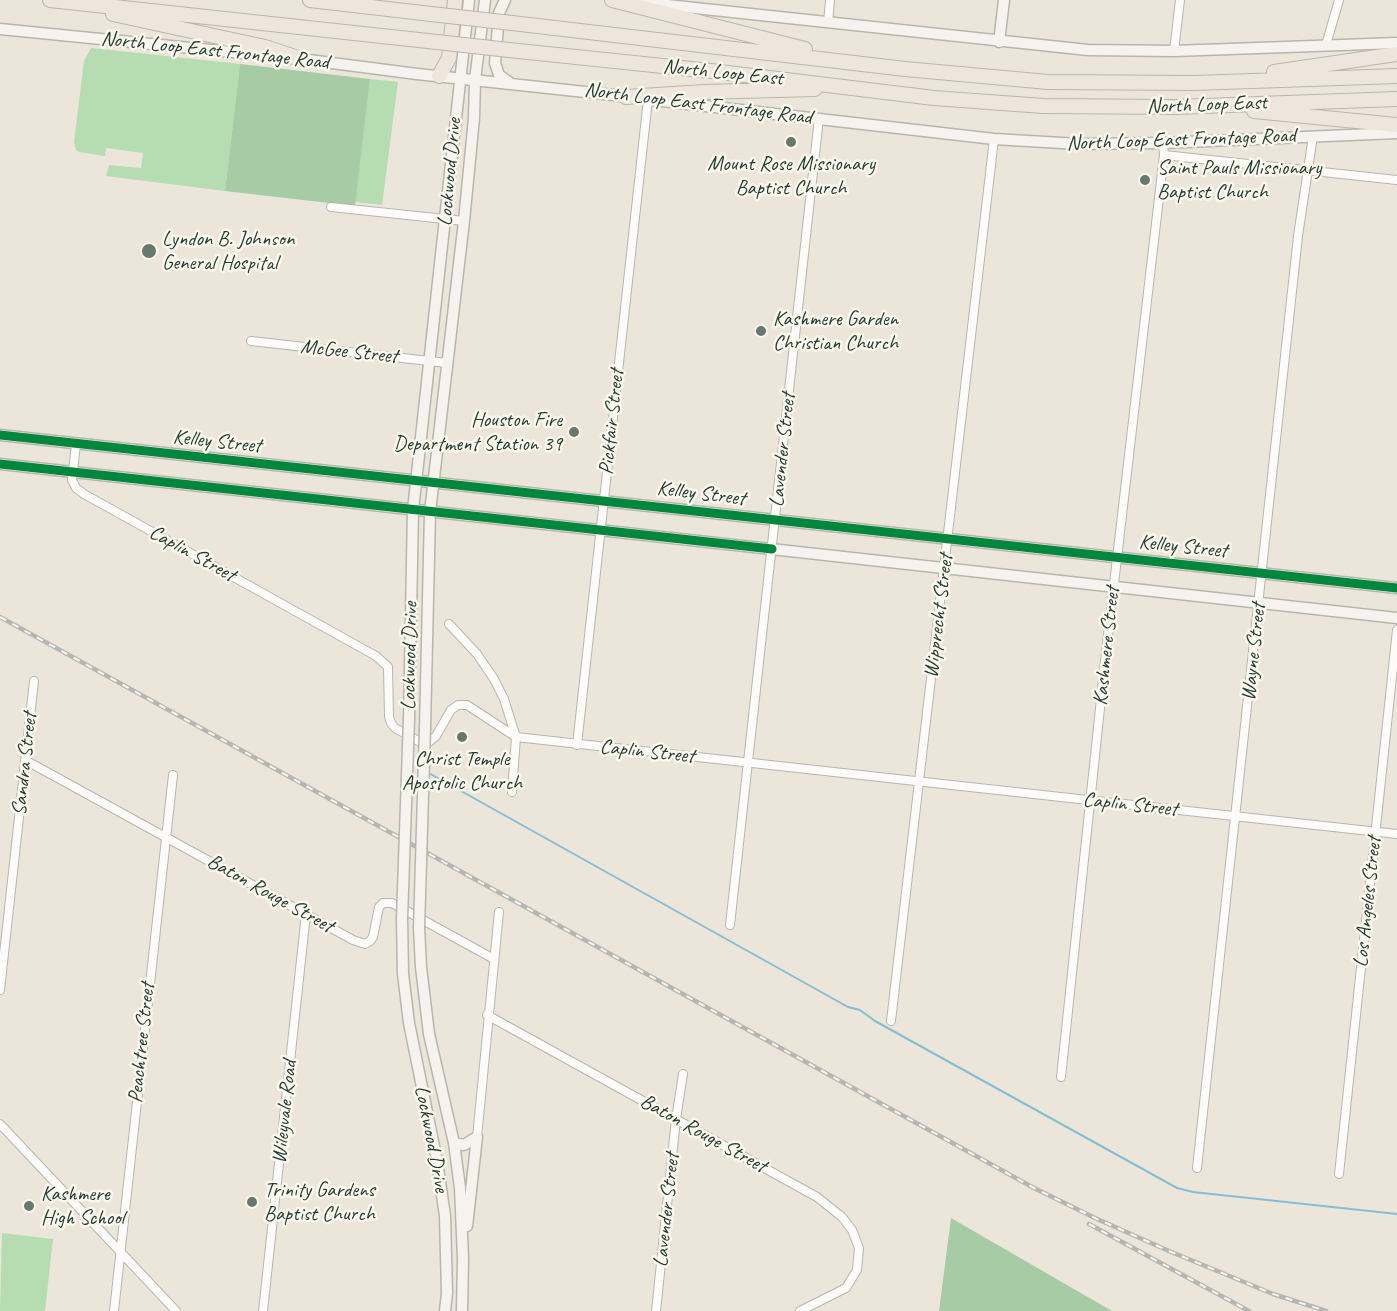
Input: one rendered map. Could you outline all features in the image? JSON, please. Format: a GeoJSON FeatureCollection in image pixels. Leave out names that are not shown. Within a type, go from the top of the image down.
{"type":"FeatureCollection","features":[{"type":"Feature","properties":{"kind":"highway","name":"North Loop East"},"geometry":{"type":"LineString","coordinates":[[48,0],[934,98],[1043,106],[1202,106],[1397,99]]}},
{"type":"Feature","properties":{"kind":"highway"},"geometry":{"type":"LineString","coordinates":[[48,0],[265,47],[301,59]]}},
{"type":"Feature","properties":{"kind":"highway","name":"North Loop East"},"geometry":{"type":"LineString","coordinates":[[310,0],[1017,80],[1194,83],[1397,76]]}},
{"type":"Feature","properties":{"kind":"highway"},"geometry":{"type":"LineString","coordinates":[[439,76],[450,58],[455,0]]}},
{"type":"Feature","properties":{"kind":"highway"},"geometry":{"type":"LineString","coordinates":[[612,0],[853,62]]}},
{"type":"Feature","properties":{"kind":"highway"},"geometry":{"type":"LineString","coordinates":[[1194,83],[1397,54]]}},
{"type":"Feature","properties":{"kind":"highway"},"geometry":{"type":"LineString","coordinates":[[626,97],[704,92],[806,90],[839,86]]}},
{"type":"Feature","properties":{"kind":"highway"},"geometry":{"type":"LineString","coordinates":[[1202,106],[1397,125]]}},
{"type":"Feature","properties":{"kind":"main road","name":"Lockwood Drive"},"geometry":{"type":"LineString","coordinates":[[445,1311],[447,1293],[445,1216],[441,1184],[409,1023],[403,974],[402,918],[413,510],[469,0]]}},
{"type":"Feature","properties":{"kind":"main road","name":"Lockwood Drive"},"geometry":{"type":"LineString","coordinates":[[462,1311],[463,1259],[459,1180],[454,1143],[429,1034],[419,928],[430,512],[464,221],[475,80],[485,0]]}},
{"type":"Feature","properties":{"kind":"main road"},"geometry":{"type":"LineString","coordinates":[[505,0],[499,13],[495,63],[499,75],[507,82]]}},
{"type":"Feature","properties":{"kind":"main road"},"geometry":{"type":"LineString","coordinates":[[620,0],[656,2],[828,23],[1088,50],[1174,51],[1397,43]]}},
{"type":"Feature","properties":{"kind":"main road"},"geometry":{"type":"LineString","coordinates":[[999,42],[1004,0]]}},
{"type":"Feature","properties":{"kind":"main road","name":"North Loop East Frontage Road"},"geometry":{"type":"LineString","coordinates":[[0,29],[301,59],[994,139],[1079,144],[1163,143],[1397,133]]}},
{"type":"Feature","properties":{"kind":"main road"},"geometry":{"type":"LineString","coordinates":[[474,99],[493,86],[507,82]]}},
{"type":"Feature","properties":{"kind":"main road","name":"Kelley Street"},"geometry":{"type":"LineString","coordinates":[[0,435],[1397,588]]}},
{"type":"Feature","properties":{"kind":"main road"},"geometry":{"type":"LineString","coordinates":[[0,464],[1397,618]]}},
{"type":"Feature","properties":{"kind":"main road"},"geometry":{"type":"LineString","coordinates":[[454,1143],[464,1145],[477,1137]]}},
{"type":"Feature","properties":{"kind":"main road"},"geometry":{"type":"LineString","coordinates":[[463,1259],[477,1137]]}},
{"type":"Feature","properties":{"kind":"main road"},"geometry":{"type":"LineString","coordinates":[[441,1184],[447,1180],[459,1180]]}},
{"type":"Feature","properties":{"kind":"street"},"geometry":{"type":"LineString","coordinates":[[828,23],[830,0]]}},
{"type":"Feature","properties":{"kind":"street"},"geometry":{"type":"LineString","coordinates":[[1174,51],[1180,0]]}},
{"type":"Feature","properties":{"kind":"street"},"geometry":{"type":"LineString","coordinates":[[1326,45],[1339,0]]}},
{"type":"Feature","properties":{"kind":"street","name":"Pickfair Street"},"geometry":{"type":"LineString","coordinates":[[577,745],[648,99]]}},
{"type":"Feature","properties":{"kind":"street","name":"Lavender Street"},"geometry":{"type":"LineString","coordinates":[[730,925],[819,118]]}},
{"type":"Feature","properties":{"kind":"street","name":"Wayne Street"},"geometry":{"type":"LineString","coordinates":[[1197,1168],[1306,170],[1313,136]]}},
{"type":"Feature","properties":{"kind":"street","name":"Wipprecht Street"},"geometry":{"type":"LineString","coordinates":[[891,1021],[994,139]]}},
{"type":"Feature","properties":{"kind":"street","name":"Kashmere Street"},"geometry":{"type":"LineString","coordinates":[[1061,1077],[1117,558],[1164,155],[1163,143]]}},
{"type":"Feature","properties":{"kind":"street"},"geometry":{"type":"LineString","coordinates":[[1164,155],[1397,180]]}},
{"type":"Feature","properties":{"kind":"street"},"geometry":{"type":"LineString","coordinates":[[331,207],[464,221]]}},
{"type":"Feature","properties":{"kind":"street","name":"McGee Street"},"geometry":{"type":"LineString","coordinates":[[251,341],[447,363]]}},
{"type":"Feature","properties":{"kind":"street"},"geometry":{"type":"LineString","coordinates":[[72,473],[76,444]]}},
{"type":"Feature","properties":{"kind":"street","name":"Caplin Street"},"geometry":{"type":"LineString","coordinates":[[72,473],[73,484],[84,494],[376,656],[388,667],[389,717],[395,728],[422,743],[427,743],[436,736],[451,710],[458,705],[467,705],[516,737],[1397,834]]}},
{"type":"Feature","properties":{"kind":"street","name":"Lockwood Drive"},"geometry":{"type":"LineString","coordinates":[[449,624],[477,654],[504,699],[516,737],[512,792]]}},
{"type":"Feature","properties":{"kind":"street","name":"Los Angeles Street"},"geometry":{"type":"LineString","coordinates":[[1338,1174],[1397,630]]}},
{"type":"Feature","properties":{"kind":"street","name":"Sandra Street"},"geometry":{"type":"LineString","coordinates":[[0,990],[34,681]]}},
{"type":"Feature","properties":{"kind":"street","name":"Baton Rouge Street"},"geometry":{"type":"LineString","coordinates":[[25,760],[353,940],[365,944],[370,941],[373,937],[378,907],[383,903],[392,903],[494,958]]}},
{"type":"Feature","properties":{"kind":"street","name":"Peachtree Street"},"geometry":{"type":"LineString","coordinates":[[114,1311],[173,775]]}},
{"type":"Feature","properties":{"kind":"street"},"geometry":{"type":"LineString","coordinates":[[477,1137],[499,912]]}},
{"type":"Feature","properties":{"kind":"street","name":"Wileyvale Road"},"geometry":{"type":"LineString","coordinates":[[263,1311],[306,914]]}},
{"type":"Feature","properties":{"kind":"street","name":"Baton Rouge Street"},"geometry":{"type":"LineString","coordinates":[[488,1015],[819,1198],[842,1217],[852,1230],[859,1248],[857,1270],[846,1288],[800,1311]]}},
{"type":"Feature","properties":{"kind":"street","name":"Lavender Street"},"geometry":{"type":"LineString","coordinates":[[656,1311],[676,1119],[683,1074]]}},
{"type":"Feature","properties":{"kind":"street"},"geometry":{"type":"LineString","coordinates":[[0,1124],[176,1311]]}},
{"type":"Feature","properties":{"kind":"green space"},"geometry":{"type":"Polygon","coordinates":[[[91,48],[240,64],[225,191],[106,176],[109,165],[141,168],[143,153],[106,148],[105,156],[76,150],[74,142],[84,61],[91,48]]]}},
{"type":"Feature","properties":{"kind":"green space"},"geometry":{"type":"Polygon","coordinates":[[[240,64],[370,79],[355,206],[225,191],[240,64]]]}},
{"type":"Feature","properties":{"kind":"green space"},"geometry":{"type":"Polygon","coordinates":[[[370,79],[398,82],[382,205],[355,202],[370,79]]]}},
{"type":"Feature","properties":{"kind":"green space"},"geometry":{"type":"Polygon","coordinates":[[[951,1218],[1112,1311],[939,1311],[951,1218]]]}},
{"type":"Feature","properties":{"kind":"green space"},"geometry":{"type":"Polygon","coordinates":[[[2,1233],[53,1239],[45,1311],[0,1311],[2,1233]]]}},
{"type":"Feature","properties":{"kind":"waterway"},"geometry":{"type":"LineString","coordinates":[[427,772],[848,1007],[860,1010],[875,1021],[1177,1188],[1193,1192],[1397,1214]]}},
{"type":"Feature","properties":{"kind":"railway"},"geometry":{"type":"LineString","coordinates":[[0,617],[1034,1188],[1169,1251],[1273,1294],[1326,1311]]}},
{"type":"Feature","properties":{"kind":"railway"},"geometry":{"type":"LineString","coordinates":[[1089,1224],[1249,1311]]}},
{"type":"Feature","properties":{"kind":"cycle path"},"geometry":{"type":"LineString","coordinates":[[0,435],[1397,588]]}},
{"type":"Feature","properties":{"kind":"cycle path"},"geometry":{"type":"LineString","coordinates":[[0,464],[772,549]]}},
{"type":"Feature","properties":{"kind":"place","name":"Mount Rose Missionary Baptist Church"},"geometry":{"type":"Point","coordinates":[791,142]}},
{"type":"Feature","properties":{"kind":"place","name":"Saint Pauls Missionary Baptist Church"},"geometry":{"type":"Point","coordinates":[1145,180]}},
{"type":"Feature","properties":{"kind":"place","name":"Lyndon B. Johnson General Hospital"},"geometry":{"type":"Point","coordinates":[149,251]}},
{"type":"Feature","properties":{"kind":"place","name":"Kashmere Garden Christian Church"},"geometry":{"type":"Point","coordinates":[761,331]}},
{"type":"Feature","properties":{"kind":"place","name":"Houston Fire Department Station 39"},"geometry":{"type":"Point","coordinates":[574,432]}},
{"type":"Feature","properties":{"kind":"place","name":"Christ Temple Apostolic Church"},"geometry":{"type":"Point","coordinates":[462,737]}},
{"type":"Feature","properties":{"kind":"place","name":"Trinity Gardens Baptist Church"},"geometry":{"type":"Point","coordinates":[252,1202]}},
{"type":"Feature","properties":{"kind":"place","name":"Kashmere High School"},"geometry":{"type":"Point","coordinates":[29,1206]}}]}
